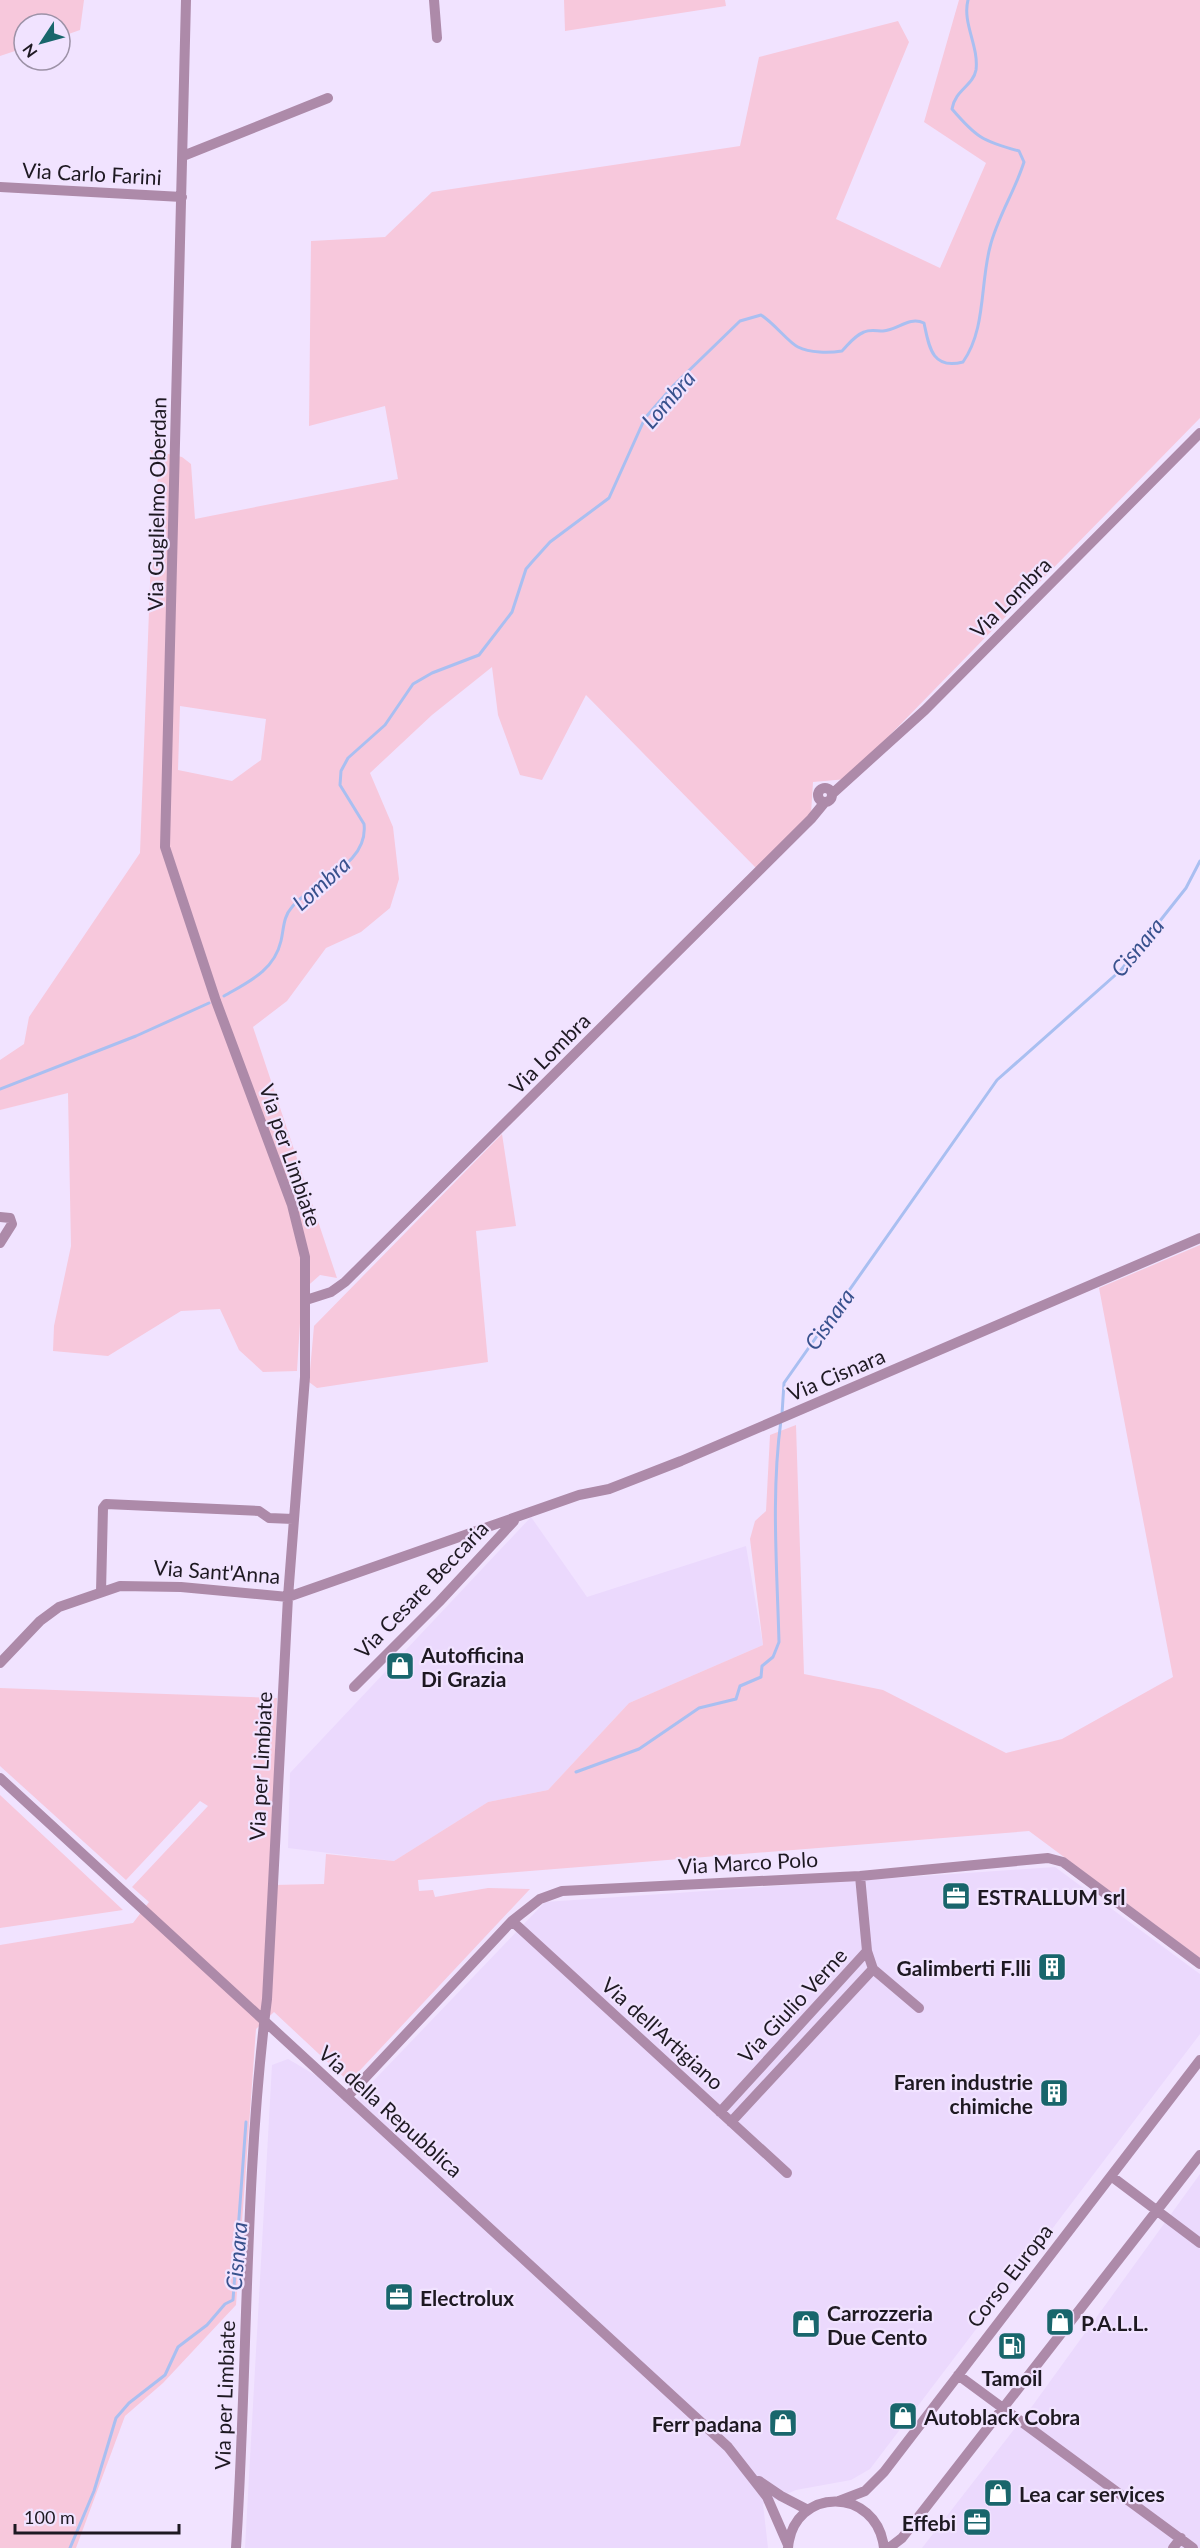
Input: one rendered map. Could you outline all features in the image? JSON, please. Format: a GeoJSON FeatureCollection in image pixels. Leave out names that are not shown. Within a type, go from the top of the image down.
{"type":"FeatureCollection","features":[{"type":"Feature","properties":{"kind":"street","name":"Via Guglielmo Oberdan"},"geometry":{"type":"LineString","coordinates":[[186,0],[165,847],[216,1002]]}},
{"type":"Feature","properties":{"kind":"street"},"geometry":{"type":"LineString","coordinates":[[434,0],[437,38]]}},
{"type":"Feature","properties":{"kind":"street"},"geometry":{"type":"LineString","coordinates":[[183,156],[328,98]]}},
{"type":"Feature","properties":{"kind":"street","name":"Via Carlo Farini"},"geometry":{"type":"LineString","coordinates":[[0,187],[182,197]]}},
{"type":"Feature","properties":{"kind":"street","name":"Via Lombra"},"geometry":{"type":"LineString","coordinates":[[306,1299],[331,1292],[345,1282],[811,819],[826,796],[844,784],[925,710],[1200,433]]}},
{"type":"Feature","properties":{"kind":"street","name":"Via per Limbiate"},"geometry":{"type":"LineString","coordinates":[[216,1002],[292,1205],[304,1257],[306,1299],[304,1385],[288,1597],[250,2229],[243,2441],[236,2548]]}},
{"type":"Feature","properties":{"kind":"street"},"geometry":{"type":"LineString","coordinates":[[0,1243],[12,1224],[5,1218]]}},
{"type":"Feature","properties":{"kind":"street","name":"Via Cisnara"},"geometry":{"type":"LineString","coordinates":[[482,1530],[579,1495],[609,1489],[768,1425],[1200,1238]]}},
{"type":"Feature","properties":{"kind":"street"},"geometry":{"type":"LineString","coordinates":[[101,1592],[103,1508],[106,1504],[259,1511],[269,1518],[293,1519]]}},
{"type":"Feature","properties":{"kind":"street","name":"Via Cesare Beccaria"},"geometry":{"type":"LineString","coordinates":[[354,1687],[439,1602],[516,1518]]}},
{"type":"Feature","properties":{"kind":"street","name":"Via Sant'Anna"},"geometry":{"type":"LineString","coordinates":[[0,1663],[40,1621],[59,1607],[120,1586],[146,1585],[288,1597],[482,1530]]}},
{"type":"Feature","properties":{"kind":"street","name":"Via della Repubblica"},"geometry":{"type":"LineString","coordinates":[[0,1778],[728,2446],[767,2497],[788,2547]]}},
{"type":"Feature","properties":{"kind":"street","name":"Via Marco Polo"},"geometry":{"type":"LineString","coordinates":[[347,2097],[512,1921],[540,1899],[562,1891],[860,1876],[1048,1858],[1063,1862],[1200,1964]]}},
{"type":"Feature","properties":{"kind":"street","name":"Via Giulio Verne"},"geometry":{"type":"LineString","coordinates":[[860,1876],[867,1952],[873,1969],[919,2008]]}},
{"type":"Feature","properties":{"kind":"street","name":"Via dell'Artigiano"},"geometry":{"type":"LineString","coordinates":[[512,1921],[787,2173]]}},
{"type":"Feature","properties":{"kind":"street","name":"Via Giulio Verne"},"geometry":{"type":"LineString","coordinates":[[720,2112],[867,1952]]}},
{"type":"Feature","properties":{"kind":"street","name":"Via Giulio Verne"},"geometry":{"type":"LineString","coordinates":[[731,2122],[873,1969]]}},
{"type":"Feature","properties":{"kind":"street","name":"Corso Europa"},"geometry":{"type":"LineString","coordinates":[[808,2510],[823,2503],[839,2501],[865,2492],[884,2472],[1200,2060]]}},
{"type":"Feature","properties":{"kind":"street"},"geometry":{"type":"LineString","coordinates":[[889,2548],[902,2538],[1200,2155]]}},
{"type":"Feature","properties":{"kind":"street"},"geometry":{"type":"LineString","coordinates":[[1111,2176],[1200,2243]]}},
{"type":"Feature","properties":{"kind":"street"},"geometry":{"type":"LineString","coordinates":[[958,2375],[1193,2548]]}},
{"type":"Feature","properties":{"kind":"street","name":"Via della Repubblica"},"geometry":{"type":"LineString","coordinates":[[752,2475],[781,2496],[808,2510]]}},
{"type":"Feature","properties":{"kind":"street"},"geometry":{"type":"LineString","coordinates":[[839,2501],[854,2504],[866,2512],[876,2523],[884,2548]]}},
{"type":"Feature","properties":{"kind":"street"},"geometry":{"type":"LineString","coordinates":[[788,2547],[794,2526],[808,2510]]}},
{"type":"Feature","properties":{"kind":"street"},"geometry":{"type":"LineString","coordinates":[[1173,2548],[1180,2538]]}},
{"type":"Feature","properties":{"kind":"shaded area"},"geometry":{"type":"Polygon","coordinates":[[[0,0],[84,0],[80,30],[72,33],[72,12],[12,12],[12,52],[0,56],[0,0]]]}},
{"type":"Feature","properties":{"kind":"shaded area"},"geometry":{"type":"Polygon","coordinates":[[[564,0],[725,0],[726,6],[565,31],[564,0]]]}},
{"type":"Feature","properties":{"kind":"shaded area"},"geometry":{"type":"Polygon","coordinates":[[[959,0],[1200,0],[1200,418],[847,779],[813,782],[811,814],[756,868],[586,695],[542,780],[520,775],[498,715],[492,667],[432,715],[370,773],[393,827],[399,879],[390,908],[361,932],[326,948],[287,1001],[253,1027],[337,1278],[320,1275],[302,1291],[297,1371],[263,1372],[239,1350],[220,1309],[181,1311],[108,1356],[53,1351],[54,1326],[71,1246],[68,1093],[0,1110],[0,1060],[24,1044],[29,1017],[140,853],[152,530],[158,477],[163,474],[150,450],[182,457],[191,464],[195,519],[398,479],[385,406],[309,426],[311,241],[385,237],[432,192],[740,146],[759,57],[898,21],[909,42],[836,219],[940,268],[986,163],[924,122],[959,0]],[[180,706],[178,770],[232,781],[261,760],[266,719],[180,706]]]}},
{"type":"Feature","properties":{"kind":"shaded area"},"geometry":{"type":"Polygon","coordinates":[[[502,1134],[516,1226],[476,1231],[488,1362],[317,1388],[309,1382],[314,1326],[502,1134]]]}},
{"type":"Feature","properties":{"kind":"shaded area"},"geometry":{"type":"Polygon","coordinates":[[[1200,1245],[1200,1958],[1029,1831],[418,1880],[419,1891],[433,1890],[435,1897],[488,1888],[530,1889],[349,2082],[274,2012],[256,2029],[236,2305],[163,2383],[125,2416],[76,2548],[0,2548],[0,1945],[133,1923],[149,1902],[132,1887],[208,1806],[200,1801],[126,1880],[0,1766],[0,1688],[277,1698],[272,1885],[324,1884],[326,1854],[394,1861],[488,1802],[548,1790],[629,1703],[763,1645],[750,1539],[755,1521],[766,1511],[770,1435],[796,1425],[804,1674],[883,1690],[1006,1753],[1062,1739],[1173,1677],[1099,1288],[1200,1245]]]}},
{"type":"Feature","properties":{"kind":"shaded area"},"geometry":{"type":"Polygon","coordinates":[[[531,1517],[587,1597],[746,1546],[763,1645],[629,1703],[548,1790],[488,1802],[394,1861],[288,1848],[290,1773],[531,1517]]]}},
{"type":"Feature","properties":{"kind":"shaded area"},"geometry":{"type":"Polygon","coordinates":[[[0,1795],[123,1910],[0,1928],[0,1795]]]}},
{"type":"Feature","properties":{"kind":"shaded area"},"geometry":{"type":"Polygon","coordinates":[[[1055,1867],[1200,1974],[1200,2034],[870,2469],[851,2480],[796,2490],[763,2504],[768,2548],[245,2548],[272,2065],[288,2059],[356,2099],[545,1902],[1055,1867]]]}},
{"type":"Feature","properties":{"kind":"shaded area"},"geometry":{"type":"Polygon","coordinates":[[[1200,2174],[1200,2548],[922,2548],[1033,2405],[1200,2174]]]}},
{"type":"Feature","properties":{"kind":"waterway","name":"Lombra"},"geometry":{"type":"LineString","coordinates":[[224,996],[266,968],[278,951],[285,919],[292,907],[338,871],[358,851],[363,838],[364,824],[340,785],[341,771],[348,758],[385,725],[413,684],[432,673],[479,655],[512,612],[526,569],[550,542],[609,498],[645,418],[674,385],[740,321],[761,315],[798,347],[826,352],[842,351],[854,338],[866,331],[883,331],[908,322],[919,321],[924,323],[930,348],[938,360],[953,364],[963,362],[976,335],[993,236],[1024,162],[1019,151],[981,137],[967,126],[952,109],[957,97],[976,70],[975,52],[967,17],[968,0]]}},
{"type":"Feature","properties":{"kind":"waterway","name":"Cisnara"},"geometry":{"type":"LineString","coordinates":[[782,1414],[784,1383],[997,1080],[1121,970],[1186,888],[1200,861]]}},
{"type":"Feature","properties":{"kind":"waterway","name":"Lombra"},"geometry":{"type":"LineString","coordinates":[[0,1089],[136,1036],[209,1003]]}},
{"type":"Feature","properties":{"kind":"waterway","name":"Cisnara"},"geometry":{"type":"LineString","coordinates":[[576,1772],[639,1749],[699,1708],[736,1699],[740,1686],[761,1677],[762,1666],[773,1657],[779,1642],[775,1503],[781,1420]]}},
{"type":"Feature","properties":{"kind":"waterway","name":"Cisnara"},"geometry":{"type":"LineString","coordinates":[[70,2548],[94,2491],[116,2418],[129,2403],[165,2375],[178,2347],[207,2325],[225,2304],[233,2300],[246,2122]]}},
{"type":"Feature","properties":{"kind":"place","name":"Autofficina Di Grazia"},"geometry":{"type":"Point","coordinates":[400,1666]}},
{"type":"Feature","properties":{"kind":"place","name":"ESTRALLUM srl"},"geometry":{"type":"Point","coordinates":[956,1896]}},
{"type":"Feature","properties":{"kind":"place","name":"Galimberti F.lli"},"geometry":{"type":"Point","coordinates":[1052,1967]}},
{"type":"Feature","properties":{"kind":"place","name":"Faren industrie chimiche"},"geometry":{"type":"Point","coordinates":[1054,2093]}},
{"type":"Feature","properties":{"kind":"place","name":"Electrolux"},"geometry":{"type":"Point","coordinates":[399,2297]}},
{"type":"Feature","properties":{"kind":"place","name":"P.A.L.L."},"geometry":{"type":"Point","coordinates":[1060,2322]}},
{"type":"Feature","properties":{"kind":"place","name":"Carrozzeria Due Cento"},"geometry":{"type":"Point","coordinates":[806,2324]}},
{"type":"Feature","properties":{"kind":"place","name":"Tamoil"},"geometry":{"type":"Point","coordinates":[1012,2346]}},
{"type":"Feature","properties":{"kind":"place","name":"Autoblack Cobra"},"geometry":{"type":"Point","coordinates":[903,2416]}},
{"type":"Feature","properties":{"kind":"place","name":"Ferr padana"},"geometry":{"type":"Point","coordinates":[783,2423]}},
{"type":"Feature","properties":{"kind":"place","name":"Lea car services"},"geometry":{"type":"Point","coordinates":[998,2493]}},
{"type":"Feature","properties":{"kind":"place","name":"Effebi"},"geometry":{"type":"Point","coordinates":[977,2522]}}]}
